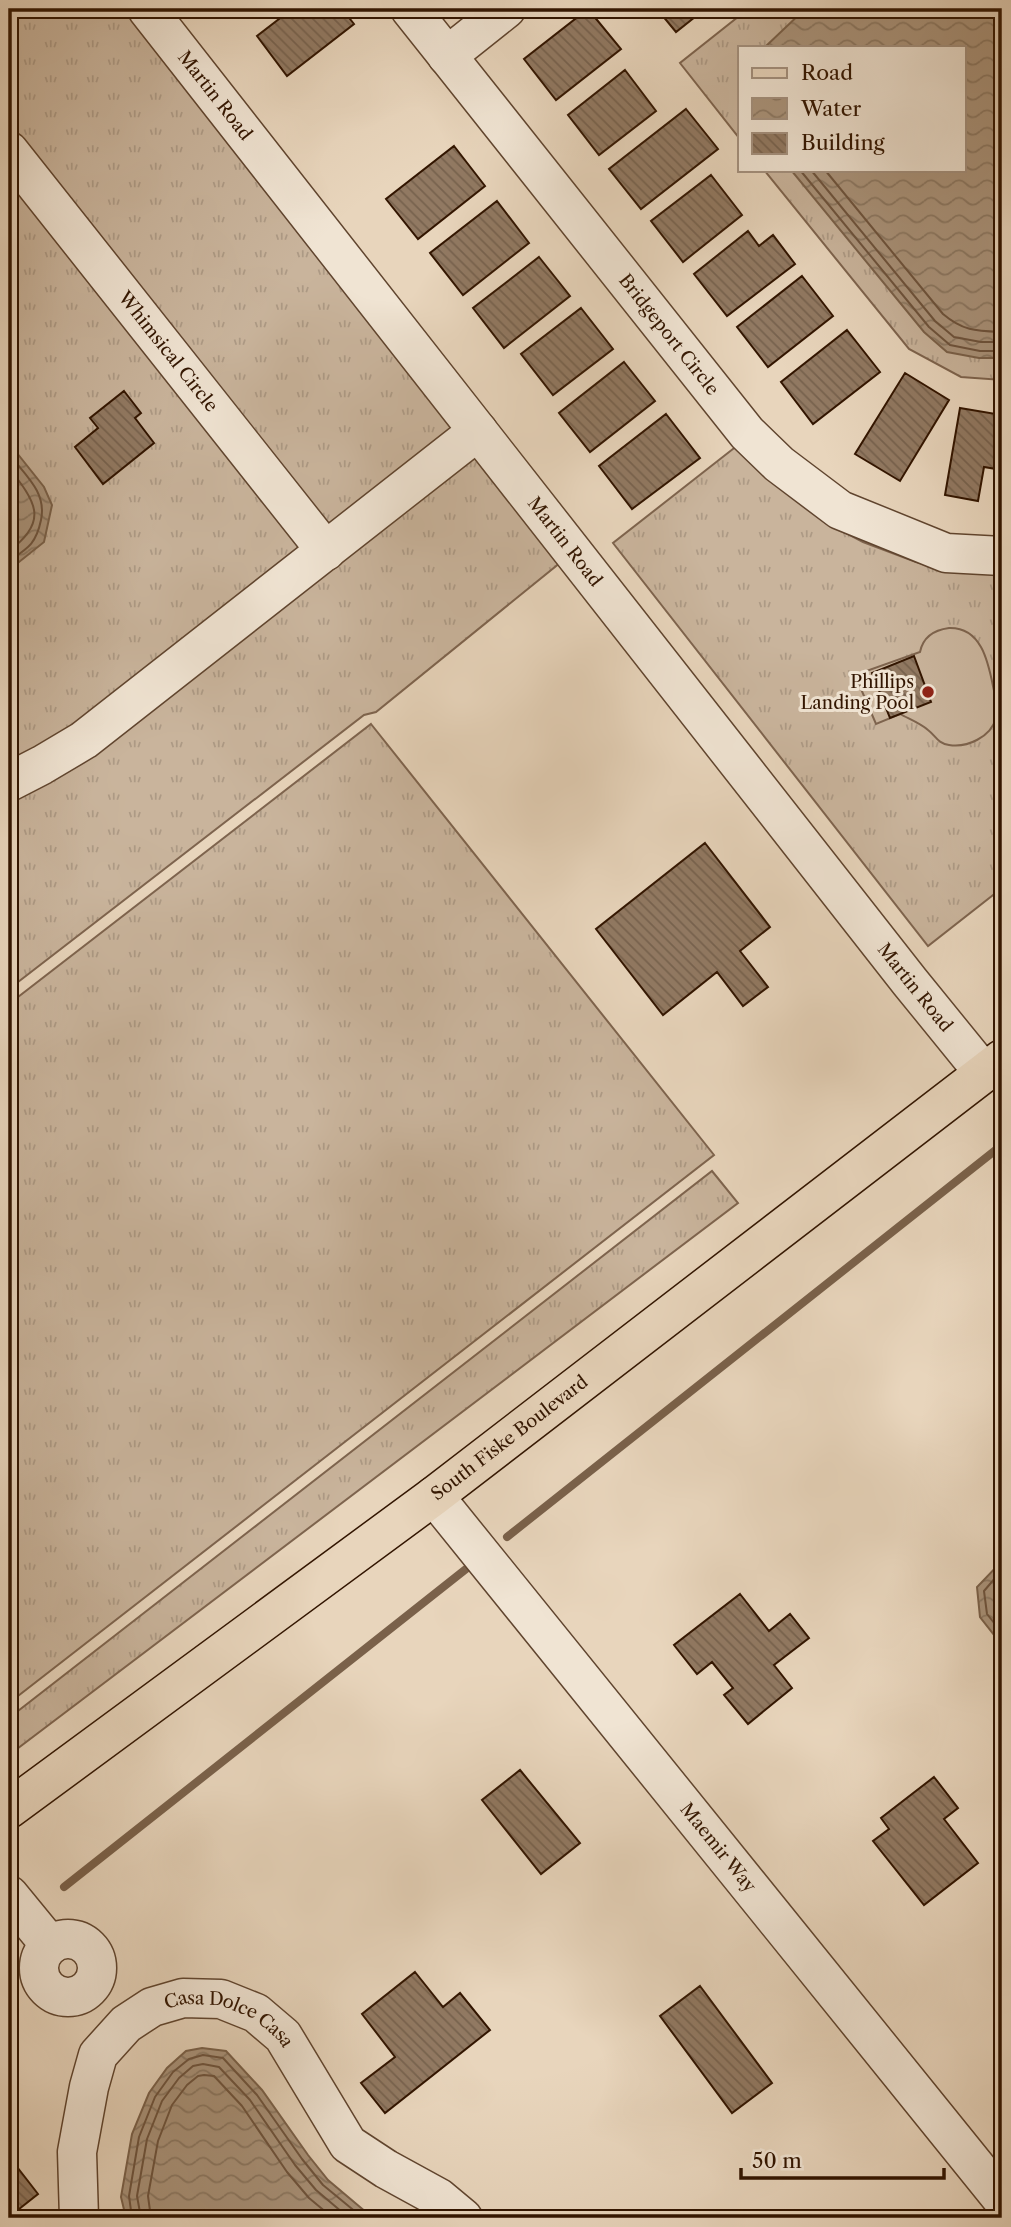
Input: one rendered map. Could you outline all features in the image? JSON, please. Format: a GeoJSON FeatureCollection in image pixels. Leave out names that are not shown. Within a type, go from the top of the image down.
{"type":"FeatureCollection","features":[{"type":"Feature","properties":{"kind":"main road","name":"South Fiske Boulevard"},"geometry":{"type":"LineString","coordinates":[[9,1809],[435,1496],[993,1066]]}},
{"type":"Feature","properties":{"kind":"street","name":"Martin Road"},"geometry":{"type":"LineString","coordinates":[[147,9],[478,431],[993,1066]]}},
{"type":"Feature","properties":{"kind":"street","name":"Bridgeport Circle"},"geometry":{"type":"LineString","coordinates":[[410,9],[747,433],[779,464],[840,510],[946,553],[1002,556]]}},
{"type":"Feature","properties":{"kind":"street"},"geometry":{"type":"LineString","coordinates":[[447,56],[506,9]]}},
{"type":"Feature","properties":{"kind":"street","name":"Whimsical Circle"},"geometry":{"type":"LineString","coordinates":[[9,151],[326,551]]}},
{"type":"Feature","properties":{"kind":"street"},"geometry":{"type":"LineString","coordinates":[[9,782],[83,740],[478,431]]}},
{"type":"Feature","properties":{"kind":"street","name":"Maemir Way"},"geometry":{"type":"LineString","coordinates":[[435,1496],[1002,2199]]}},
{"type":"Feature","properties":{"kind":"street"},"geometry":{"type":"LineString","coordinates":[[9,1895],[50,1945],[66,1939],[84,1943],[95,1956],[84,1985],[98,2055]]}},
{"type":"Feature","properties":{"kind":"street"},"geometry":{"type":"LineString","coordinates":[[84,1985],[152,2007]]}},
{"type":"Feature","properties":{"kind":"street","name":"Casa Dolce Casa"},"geometry":{"type":"LineString","coordinates":[[79,2218],[78,2152],[89,2087],[98,2055],[126,2024],[152,2007],[183,1998],[222,1999],[257,2012],[283,2036],[348,2144],[386,2169],[439,2197],[463,2218]]}},
{"type":"Feature","properties":{"kind":"green space"},"geometry":{"type":"Polygon","coordinates":[[[9,9],[127,9],[561,562],[376,712],[364,715],[9,989],[9,9]]]}},
{"type":"Feature","properties":{"kind":"green space"},"geometry":{"type":"Polygon","coordinates":[[[748,9],[1002,9],[1002,380],[961,377],[909,349],[766,172],[965,172],[965,46],[738,46],[738,136],[680,63],[748,9]]]}},
{"type":"Feature","properties":{"kind":"green space"},"geometry":{"type":"Polygon","coordinates":[[[738,445],[840,530],[863,542],[916,562],[947,569],[1002,575],[1002,888],[928,946],[613,543],[738,445]]]}},
{"type":"Feature","properties":{"kind":"green space","name":"Phillips Landing Pool"},"geometry":{"type":"Polygon","coordinates":[[[949,628],[969,633],[976,639],[985,656],[997,706],[996,718],[989,731],[970,743],[949,745],[900,714],[876,724],[855,675],[920,652],[930,635],[949,628]]]}},
{"type":"Feature","properties":{"kind":"green space"},"geometry":{"type":"Polygon","coordinates":[[[371,724],[714,1155],[9,1703],[9,1004],[371,724]]]}},
{"type":"Feature","properties":{"kind":"green space"},"geometry":{"type":"Polygon","coordinates":[[[712,1171],[738,1203],[9,1755],[9,1718],[712,1171]]]}},
{"type":"Feature","properties":{"kind":"water"},"geometry":{"type":"Polygon","coordinates":[[[805,9],[1002,9],[1002,358],[979,358],[947,352],[924,332],[793,172],[965,172],[965,46],[766,46],[805,9]]]}},
{"type":"Feature","properties":{"kind":"water"},"geometry":{"type":"Polygon","coordinates":[[[9,443],[44,487],[52,505],[44,542],[9,570],[9,443]]]}},
{"type":"Feature","properties":{"kind":"water"},"geometry":{"type":"Polygon","coordinates":[[[1002,1561],[1002,1645],[980,1617],[977,1587],[1002,1561]]]}},
{"type":"Feature","properties":{"kind":"water"},"geometry":{"type":"Polygon","coordinates":[[[202,2048],[226,2051],[262,2090],[328,2180],[373,2218],[126,2218],[121,2197],[132,2134],[149,2093],[167,2068],[186,2051],[202,2048]]]}},
{"type":"Feature","properties":{"kind":"building"},"geometry":{"type":"Polygon","coordinates":[[[292,9],[342,9],[354,24],[287,76],[257,36],[292,9]]]}},
{"type":"Feature","properties":{"kind":"building"},"geometry":{"type":"Polygon","coordinates":[[[588,9],[621,49],[556,100],[524,59],[588,9]]]}},
{"type":"Feature","properties":{"kind":"building"},"geometry":{"type":"Polygon","coordinates":[[[657,9],[705,9],[676,32],[657,9]]]}},
{"type":"Feature","properties":{"kind":"building"},"geometry":{"type":"Polygon","coordinates":[[[625,70],[656,111],[599,155],[568,115],[625,70]]]}},
{"type":"Feature","properties":{"kind":"building"},"geometry":{"type":"Polygon","coordinates":[[[686,109],[718,149],[641,209],[609,169],[686,109]]]}},
{"type":"Feature","properties":{"kind":"building"},"geometry":{"type":"Polygon","coordinates":[[[454,146],[485,186],[418,239],[386,199],[454,146]]]}},
{"type":"Feature","properties":{"kind":"building"},"geometry":{"type":"Polygon","coordinates":[[[711,175],[742,215],[683,262],[651,221],[711,175]]]}},
{"type":"Feature","properties":{"kind":"building"},"geometry":{"type":"Polygon","coordinates":[[[497,201],[529,243],[463,295],[430,253],[497,201]]]}},
{"type":"Feature","properties":{"kind":"building"},"geometry":{"type":"Polygon","coordinates":[[[748,231],[759,246],[773,235],[795,264],[727,316],[694,274],[748,231]]]}},
{"type":"Feature","properties":{"kind":"building"},"geometry":{"type":"Polygon","coordinates":[[[539,257],[570,296],[504,348],[473,308],[539,257]]]}},
{"type":"Feature","properties":{"kind":"building"},"geometry":{"type":"Polygon","coordinates":[[[802,276],[833,316],[768,367],[737,327],[802,276]]]}},
{"type":"Feature","properties":{"kind":"building"},"geometry":{"type":"Polygon","coordinates":[[[581,308],[613,349],[553,395],[521,354],[581,308]]]}},
{"type":"Feature","properties":{"kind":"building"},"geometry":{"type":"Polygon","coordinates":[[[847,330],[880,372],[813,424],[781,382],[847,330]]]}},
{"type":"Feature","properties":{"kind":"building"},"geometry":{"type":"Polygon","coordinates":[[[624,362],[655,401],[590,452],[559,413],[624,362]]]}},
{"type":"Feature","properties":{"kind":"building"},"geometry":{"type":"Polygon","coordinates":[[[905,373],[949,400],[900,481],[855,454],[905,373]]]}},
{"type":"Feature","properties":{"kind":"building"},"geometry":{"type":"Polygon","coordinates":[[[124,391],[141,413],[135,418],[154,443],[103,484],[75,447],[98,428],[90,418],[124,391]]]}},
{"type":"Feature","properties":{"kind":"building"},"geometry":{"type":"Polygon","coordinates":[[[960,408],[1002,415],[1002,470],[984,467],[978,501],[945,495],[960,408]]]}},
{"type":"Feature","properties":{"kind":"building"},"geometry":{"type":"Polygon","coordinates":[[[666,414],[700,458],[632,509],[599,466],[666,414]]]}},
{"type":"Feature","properties":{"kind":"building"},"geometry":{"type":"Polygon","coordinates":[[[914,656],[931,702],[890,718],[872,673],[914,656]]]}},
{"type":"Feature","properties":{"kind":"building"},"geometry":{"type":"Polygon","coordinates":[[[705,843],[770,927],[740,951],[768,987],[743,1006],[717,972],[663,1015],[596,929],[705,843]]]}},
{"type":"Feature","properties":{"kind":"building"},"geometry":{"type":"Polygon","coordinates":[[[740,1594],[769,1631],[790,1614],[809,1638],[774,1665],[792,1688],[748,1724],[724,1695],[733,1688],[712,1662],[697,1674],[674,1645],[740,1594]]]}},
{"type":"Feature","properties":{"kind":"building"},"geometry":{"type":"Polygon","coordinates":[[[520,1770],[580,1843],[541,1874],[482,1800],[520,1770]]]}},
{"type":"Feature","properties":{"kind":"building"},"geometry":{"type":"Polygon","coordinates":[[[934,1777],[958,1808],[944,1819],[978,1863],[924,1905],[873,1841],[889,1829],[881,1818],[934,1777]]]}},
{"type":"Feature","properties":{"kind":"building"},"geometry":{"type":"Polygon","coordinates":[[[415,1972],[443,2007],[460,1993],[490,2030],[385,2113],[361,2083],[395,2057],[362,2014],[415,1972]]]}},
{"type":"Feature","properties":{"kind":"building"},"geometry":{"type":"Polygon","coordinates":[[[700,1986],[772,2083],[732,2113],[660,2016],[700,1986]]]}},
{"type":"Feature","properties":{"kind":"building"},"geometry":{"type":"Polygon","coordinates":[[[14,2163],[38,2194],[9,2217],[9,2168],[14,2163]]]}},
{"type":"Feature","properties":{"kind":"waterway"},"geometry":{"type":"LineString","coordinates":[[507,1537],[1002,1145]]}},
{"type":"Feature","properties":{"kind":"waterway"},"geometry":{"type":"LineString","coordinates":[[64,1887],[466,1569]]}},
{"type":"Feature","properties":{"kind":"place","name":"Phillips Landing Pool"},"geometry":{"type":"Point","coordinates":[928,692]}}]}
